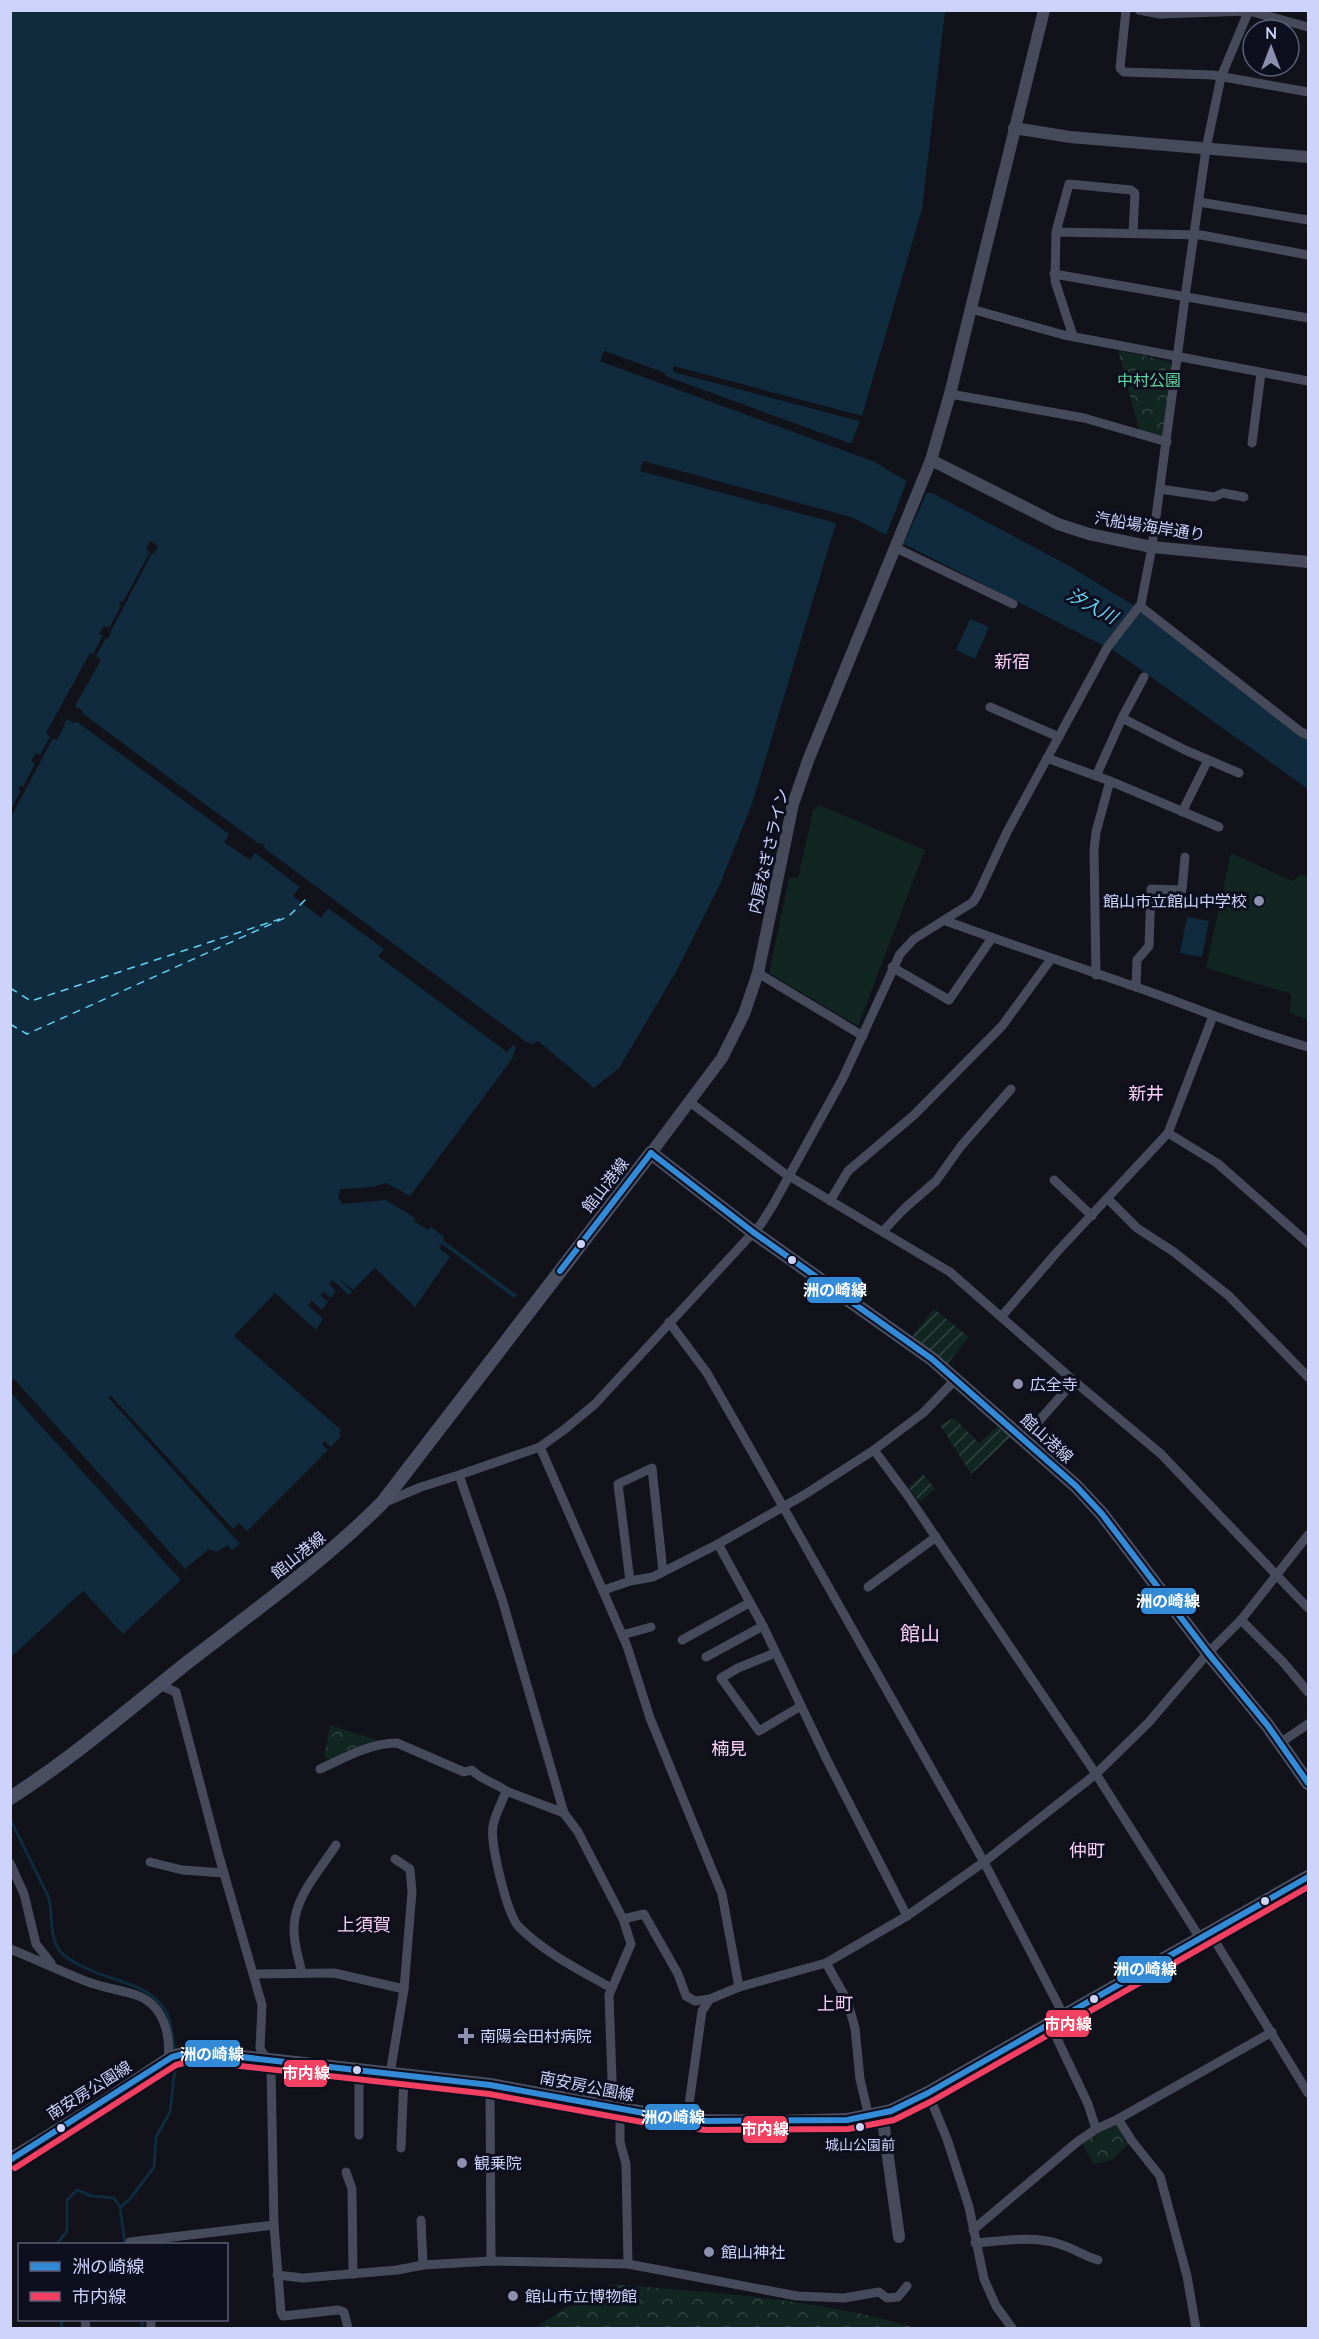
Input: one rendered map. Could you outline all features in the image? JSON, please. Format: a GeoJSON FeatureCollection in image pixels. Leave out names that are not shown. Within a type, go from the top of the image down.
{"type":"FeatureCollection","features":[{"type":"Feature","properties":{"kind":"main road","name":"館山港線"},"geometry":{"type":"LineString","coordinates":[[10,1798],[50,1773],[360,1526],[382,1503],[651,1153],[753,1232],[933,1359],[1023,1438],[1102,1514],[1208,1653],[1281,1743],[1308,1783]]}},
{"type":"Feature","properties":{"kind":"main road","name":"南安房公園線"},"geometry":{"type":"LineString","coordinates":[[10,2160],[173,2057],[214,2054],[490,2085],[687,2119],[777,2122],[837,2120],[875,2115],[928,2093],[1308,1876]]}},
{"type":"Feature","properties":{"kind":"street","name":"内房なぎさライン"},"geometry":{"type":"LineString","coordinates":[[651,1153],[691,1103],[722,1058],[732,1041],[758,973],[793,804],[809,758],[931,459],[950,394],[1044,10]]}},
{"type":"Feature","properties":{"kind":"street"},"geometry":{"type":"LineString","coordinates":[[1126,10],[1120,68],[1124,72],[1221,77],[1308,92]]}},
{"type":"Feature","properties":{"kind":"street"},"geometry":{"type":"LineString","coordinates":[[1139,10],[1160,14],[1249,11],[1308,27]]}},
{"type":"Feature","properties":{"kind":"street"},"geometry":{"type":"LineString","coordinates":[[382,1503],[421,1486],[459,1476],[540,1447],[596,1404],[753,1232],[773,1205],[791,1176],[863,1036],[892,967],[904,948],[914,939],[973,902],[993,865],[1007,832],[1107,648],[1139,607],[1152,547],[1206,149],[1221,77],[1249,11]]}},
{"type":"Feature","properties":{"kind":"street"},"geometry":{"type":"LineString","coordinates":[[1014,128],[1070,136],[1308,157]]}},
{"type":"Feature","properties":{"kind":"street"},"geometry":{"type":"LineString","coordinates":[[1072,336],[1054,274],[1056,232],[1069,184],[1131,189],[1135,193],[1133,233]]}},
{"type":"Feature","properties":{"kind":"street"},"geometry":{"type":"LineString","coordinates":[[1200,202],[1308,220]]}},
{"type":"Feature","properties":{"kind":"street"},"geometry":{"type":"LineString","coordinates":[[1056,232],[1194,235],[1308,255]]}},
{"type":"Feature","properties":{"kind":"street"},"geometry":{"type":"LineString","coordinates":[[1054,274],[1308,318]]}},
{"type":"Feature","properties":{"kind":"street"},"geometry":{"type":"LineString","coordinates":[[971,309],[1072,336],[1308,381]]}},
{"type":"Feature","properties":{"kind":"street"},"geometry":{"type":"LineString","coordinates":[[1252,443],[1261,373]]}},
{"type":"Feature","properties":{"kind":"street"},"geometry":{"type":"LineString","coordinates":[[950,394],[1084,418],[1167,442]]}},
{"type":"Feature","properties":{"kind":"street","name":"汽船場海岸通り"},"geometry":{"type":"LineString","coordinates":[[931,459],[1058,524],[1089,534],[1152,547],[1308,562]]}},
{"type":"Feature","properties":{"kind":"street"},"geometry":{"type":"LineString","coordinates":[[1160,489],[1214,497],[1223,493],[1244,497]]}},
{"type":"Feature","properties":{"kind":"street"},"geometry":{"type":"LineString","coordinates":[[897,546],[1013,604]]}},
{"type":"Feature","properties":{"kind":"street"},"geometry":{"type":"LineString","coordinates":[[1139,607],[1300,732],[1308,735]]}},
{"type":"Feature","properties":{"kind":"street"},"geometry":{"type":"LineString","coordinates":[[1096,776],[1122,718],[1144,677]]}},
{"type":"Feature","properties":{"kind":"street"},"geometry":{"type":"LineString","coordinates":[[990,707],[1059,737]]}},
{"type":"Feature","properties":{"kind":"street"},"geometry":{"type":"LineString","coordinates":[[1122,718],[1239,773]]}},
{"type":"Feature","properties":{"kind":"street"},"geometry":{"type":"LineString","coordinates":[[1047,759],[1110,781],[1219,827]]}},
{"type":"Feature","properties":{"kind":"street"},"geometry":{"type":"LineString","coordinates":[[1182,812],[1208,760]]}},
{"type":"Feature","properties":{"kind":"street"},"geometry":{"type":"LineString","coordinates":[[1096,975],[1094,851],[1096,832],[1110,781]]}},
{"type":"Feature","properties":{"kind":"street"},"geometry":{"type":"LineString","coordinates":[[1136,987],[1137,960],[1149,946],[1151,889],[1182,890],[1185,857]]}},
{"type":"Feature","properties":{"kind":"street"},"geometry":{"type":"LineString","coordinates":[[946,921],[1136,987],[1213,1017],[1308,1047]]}},
{"type":"Feature","properties":{"kind":"street"},"geometry":{"type":"LineString","coordinates":[[892,967],[949,1000],[992,938]]}},
{"type":"Feature","properties":{"kind":"street"},"geometry":{"type":"LineString","coordinates":[[830,1201],[848,1171],[914,1115],[1002,1026],[1051,959]]}},
{"type":"Feature","properties":{"kind":"street"},"geometry":{"type":"LineString","coordinates":[[758,973],[863,1036]]}},
{"type":"Feature","properties":{"kind":"street"},"geometry":{"type":"LineString","coordinates":[[1002,1316],[1057,1252],[1168,1133],[1213,1017]]}},
{"type":"Feature","properties":{"kind":"street"},"geometry":{"type":"LineString","coordinates":[[884,1231],[905,1208],[936,1181],[962,1146],[1011,1089]]}},
{"type":"Feature","properties":{"kind":"street"},"geometry":{"type":"LineString","coordinates":[[691,1103],[784,1173],[950,1272],[1161,1454],[1308,1608]]}},
{"type":"Feature","properties":{"kind":"street"},"geometry":{"type":"LineString","coordinates":[[1168,1133],[1217,1163],[1308,1243]]}},
{"type":"Feature","properties":{"kind":"street"},"geometry":{"type":"LineString","coordinates":[[1054,1180],[1092,1216]]}},
{"type":"Feature","properties":{"kind":"street"},"geometry":{"type":"LineString","coordinates":[[1108,1199],[1137,1228],[1174,1252],[1229,1296],[1308,1377]]}},
{"type":"Feature","properties":{"kind":"street"},"geometry":{"type":"LineString","coordinates":[[669,1322],[707,1373],[984,1862],[1064,2016]]}},
{"type":"Feature","properties":{"kind":"street"},"geometry":{"type":"LineString","coordinates":[[604,1590],[630,1581],[653,1577],[718,1544],[782,1507],[874,1450],[923,1413],[956,1379]]}},
{"type":"Feature","properties":{"kind":"street"},"geometry":{"type":"LineString","coordinates":[[1023,1438],[1074,1381]]}},
{"type":"Feature","properties":{"kind":"street"},"geometry":{"type":"LineString","coordinates":[[540,1447],[604,1590],[658,1738],[722,1894],[739,1987]]}},
{"type":"Feature","properties":{"kind":"street"},"geometry":{"type":"LineString","coordinates":[[874,1450],[1272,2032],[1308,2093]]}},
{"type":"Feature","properties":{"kind":"street"},"geometry":{"type":"LineString","coordinates":[[630,1581],[618,1484],[652,1468],[663,1572]]}},
{"type":"Feature","properties":{"kind":"street"},"geometry":{"type":"LineString","coordinates":[[459,1476],[502,1599],[564,1813],[578,1832],[623,1919],[631,1944],[609,1995],[616,2108],[620,2142],[626,2164],[628,2264]]}},
{"type":"Feature","properties":{"kind":"street"},"geometry":{"type":"LineString","coordinates":[[623,1919],[644,1914],[678,1974],[686,1996],[695,2001],[710,1999],[739,1987],[826,1962],[907,1916],[984,1862],[1096,1773],[1149,1722],[1208,1653],[1241,1620],[1308,1535]]}},
{"type":"Feature","properties":{"kind":"street"},"geometry":{"type":"LineString","coordinates":[[868,1587],[936,1538]]}},
{"type":"Feature","properties":{"kind":"street"},"geometry":{"type":"LineString","coordinates":[[718,1544],[763,1626],[907,1916]]}},
{"type":"Feature","properties":{"kind":"street"},"geometry":{"type":"LineString","coordinates":[[682,1640],[749,1603]]}},
{"type":"Feature","properties":{"kind":"street"},"geometry":{"type":"LineString","coordinates":[[1241,1620],[1283,1662],[1308,1692]]}},
{"type":"Feature","properties":{"kind":"street"},"geometry":{"type":"LineString","coordinates":[[706,1658],[763,1626]]}},
{"type":"Feature","properties":{"kind":"street"},"geometry":{"type":"LineString","coordinates":[[622,1635],[651,1627]]}},
{"type":"Feature","properties":{"kind":"street"},"geometry":{"type":"LineString","coordinates":[[775,1653],[738,1668],[721,1678],[759,1731],[801,1706]]}},
{"type":"Feature","properties":{"kind":"street"},"geometry":{"type":"LineString","coordinates":[[159,1685],[176,1692],[262,2005],[260,2048],[271,2068],[274,2224],[280,2312],[283,2316],[338,2310],[344,2312],[348,2328]]}},
{"type":"Feature","properties":{"kind":"street"},"geometry":{"type":"LineString","coordinates":[[1281,1743],[1308,1724]]}},
{"type":"Feature","properties":{"kind":"street"},"geometry":{"type":"LineString","coordinates":[[320,1769],[361,1750],[397,1743],[464,1772],[472,1770],[480,1779],[564,1813]]}},
{"type":"Feature","properties":{"kind":"street"},"geometry":{"type":"LineString","coordinates":[[506,1791],[493,1827],[494,1848],[504,1892],[518,1926],[543,1948],[611,1988]]}},
{"type":"Feature","properties":{"kind":"street"},"geometry":{"type":"LineString","coordinates":[[302,1973],[295,1944],[295,1916],[301,1899],[336,1845]]}},
{"type":"Feature","properties":{"kind":"street"},"geometry":{"type":"LineString","coordinates":[[395,1859],[410,1869],[412,1876],[397,2075],[401,2148]]}},
{"type":"Feature","properties":{"kind":"street"},"geometry":{"type":"LineString","coordinates":[[150,1862],[182,1870],[224,1873]]}},
{"type":"Feature","properties":{"kind":"street"},"geometry":{"type":"LineString","coordinates":[[10,1863],[24,1894],[36,1944],[52,1965]]}},
{"type":"Feature","properties":{"kind":"street"},"geometry":{"type":"LineString","coordinates":[[10,1949],[93,1984],[137,1995],[150,2003],[163,2019],[173,2057]]}},
{"type":"Feature","properties":{"kind":"street"},"geometry":{"type":"LineString","coordinates":[[826,1962],[847,2000],[855,2028],[860,2079],[875,2115],[899,2237]]}},
{"type":"Feature","properties":{"kind":"street"},"geometry":{"type":"LineString","coordinates":[[254,1974],[334,1973],[404,1989]]}},
{"type":"Feature","properties":{"kind":"street"},"geometry":{"type":"LineString","coordinates":[[687,2119],[702,2011],[710,1999]]}},
{"type":"Feature","properties":{"kind":"street"},"geometry":{"type":"LineString","coordinates":[[1050,2024],[1088,2103],[1096,2129]]}},
{"type":"Feature","properties":{"kind":"street"},"geometry":{"type":"LineString","coordinates":[[973,2230],[1077,2142],[1096,2129],[1119,2119],[1272,2032]]}},
{"type":"Feature","properties":{"kind":"street"},"geometry":{"type":"LineString","coordinates":[[359,2070],[359,2135]]}},
{"type":"Feature","properties":{"kind":"street"},"geometry":{"type":"LineString","coordinates":[[490,2085],[491,2261]]}},
{"type":"Feature","properties":{"kind":"street"},"geometry":{"type":"LineString","coordinates":[[928,2093],[947,2139],[969,2207],[984,2279],[992,2297],[1012,2328]]}},
{"type":"Feature","properties":{"kind":"street"},"geometry":{"type":"LineString","coordinates":[[1119,2119],[1132,2141],[1161,2176],[1186,2276],[1196,2328]]}},
{"type":"Feature","properties":{"kind":"street"},"geometry":{"type":"LineString","coordinates":[[346,2172],[352,2189],[354,2274]]}},
{"type":"Feature","properties":{"kind":"street"},"geometry":{"type":"LineString","coordinates":[[421,2220],[423,2265]]}},
{"type":"Feature","properties":{"kind":"street"},"geometry":{"type":"LineString","coordinates":[[130,2243],[274,2224]]}},
{"type":"Feature","properties":{"kind":"street"},"geometry":{"type":"LineString","coordinates":[[975,2243],[1041,2240],[1060,2244],[1098,2260]]}},
{"type":"Feature","properties":{"kind":"street"},"geometry":{"type":"LineString","coordinates":[[277,2275],[303,2278],[423,2265],[491,2261],[628,2264],[796,2296],[844,2298],[879,2292],[887,2298],[898,2296],[907,2286]]}},
{"type":"Feature","properties":{"kind":"green space","name":"中村公園"},"geometry":{"type":"Polygon","coordinates":[[[1118,350],[1170,362],[1172,366],[1164,437],[1139,430],[1118,350]]]}},
{"type":"Feature","properties":{"kind":"green space"},"geometry":{"type":"Polygon","coordinates":[[[819,805],[925,850],[858,1026],[769,973],[789,878],[798,878],[813,811],[819,805]]]}},
{"type":"Feature","properties":{"kind":"green space"},"geometry":{"type":"Polygon","coordinates":[[[1231,853],[1292,881],[1301,874],[1308,877],[1308,1019],[1290,1013],[1291,994],[1206,968],[1231,853]]]}},
{"type":"Feature","properties":{"kind":"green space"},"geometry":{"type":"Polygon","coordinates":[[[934,1309],[969,1337],[947,1364],[912,1336],[934,1309]]]}},
{"type":"Feature","properties":{"kind":"green space"},"geometry":{"type":"Polygon","coordinates":[[[954,1418],[979,1443],[997,1427],[1011,1437],[971,1474],[940,1425],[954,1418]]]}},
{"type":"Feature","properties":{"kind":"green space"},"geometry":{"type":"Polygon","coordinates":[[[923,1474],[935,1489],[920,1502],[908,1487],[923,1474]]]}},
{"type":"Feature","properties":{"kind":"green space"},"geometry":{"type":"Polygon","coordinates":[[[330,1725],[384,1741],[334,1759],[328,1759],[324,1756],[330,1725]]]}},
{"type":"Feature","properties":{"kind":"green space"},"geometry":{"type":"Polygon","coordinates":[[[1117,2123],[1130,2143],[1112,2160],[1093,2164],[1082,2142],[1117,2123]]]}},
{"type":"Feature","properties":{"kind":"green space"},"geometry":{"type":"Polygon","coordinates":[[[612,2284],[804,2303],[916,2328],[535,2328],[560,2311],[612,2284]]]}},
{"type":"Feature","properties":{"kind":"water","name":"汐入川"},"geometry":{"type":"Polygon","coordinates":[[[10,11],[945,11],[922,209],[862,416],[674,367],[673,372],[860,421],[851,444],[665,376],[665,373],[604,351],[600,361],[873,461],[927,493],[932,493],[1066,564],[1141,610],[1308,740],[1308,789],[1116,652],[851,517],[643,461],[640,471],[836,523],[752,804],[720,884],[676,972],[619,1068],[594,1088],[538,1041],[533,1044],[526,1042],[516,1047],[512,1059],[410,1196],[386,1183],[373,1187],[341,1189],[338,1197],[342,1204],[386,1200],[415,1218],[414,1221],[428,1230],[431,1227],[444,1237],[443,1240],[517,1295],[514,1298],[442,1244],[439,1248],[450,1257],[415,1307],[375,1268],[353,1290],[338,1278],[352,1292],[349,1295],[332,1280],[329,1284],[336,1291],[331,1298],[323,1292],[321,1296],[328,1302],[322,1310],[312,1301],[308,1305],[323,1319],[316,1330],[275,1293],[234,1336],[341,1430],[339,1434],[341,1436],[331,1447],[324,1441],[322,1444],[328,1450],[247,1531],[239,1523],[233,1529],[110,1395],[108,1397],[240,1544],[232,1550],[228,1545],[216,1552],[209,1549],[185,1569],[14,1379],[11,1380],[10,11]]]}},
{"type":"Feature","properties":{"kind":"water"},"geometry":{"type":"Polygon","coordinates":[[[970,619],[989,627],[975,659],[956,650],[970,619]]]}},
{"type":"Feature","properties":{"kind":"water"},"geometry":{"type":"Polygon","coordinates":[[[1187,917],[1209,921],[1202,957],[1180,953],[1187,917]]]}},
{"type":"Feature","properties":{"kind":"water"},"geometry":{"type":"Polygon","coordinates":[[[11,1393],[181,1580],[123,1634],[83,1591],[11,1657],[11,1393]]]}},
{"type":"Feature","properties":{"kind":"pier"},"geometry":{"type":"Polygon","coordinates":[[[604,351],[666,374],[665,376],[854,445],[850,447],[605,355],[604,359],[874,458],[873,461],[600,361],[604,351]]]}},
{"type":"Feature","properties":{"kind":"pier"},"geometry":{"type":"Polygon","coordinates":[[[674,366],[865,417],[863,422],[673,371],[674,366]]]}},
{"type":"Feature","properties":{"kind":"pier"},"geometry":{"type":"Polygon","coordinates":[[[908,478],[928,490],[903,545],[885,538],[908,478]]]}},
{"type":"Feature","properties":{"kind":"pier"},"geometry":{"type":"Polygon","coordinates":[[[150,541],[158,546],[154,554],[152,553],[108,639],[106,638],[96,656],[101,660],[75,706],[533,1047],[526,1045],[519,1049],[513,1045],[507,1052],[378,956],[384,949],[328,908],[321,918],[293,896],[300,887],[255,853],[250,860],[224,842],[229,834],[76,721],[74,723],[67,719],[57,740],[54,738],[52,740],[11,817],[11,809],[21,790],[18,789],[20,785],[23,787],[35,764],[31,761],[36,753],[40,755],[50,737],[46,733],[90,653],[93,654],[103,636],[99,634],[104,626],[109,628],[121,606],[120,601],[123,602],[150,552],[146,549],[150,541]]]}},
{"type":"Feature","properties":{"kind":"waterway"},"geometry":{"type":"LineString","coordinates":[[10,1819],[48,1896],[53,1937],[59,1950],[68,1958],[97,1973],[132,1985],[154,1997],[168,2016],[175,2053]]}},
{"type":"Feature","properties":{"kind":"waterway"},"geometry":{"type":"LineString","coordinates":[[125,2243],[120,2207],[130,2199],[154,2167],[156,2137],[170,2112],[176,2060]]}},
{"type":"Feature","properties":{"kind":"waterway"},"geometry":{"type":"LineString","coordinates":[[58,2243],[67,2231],[67,2200],[77,2190],[92,2196],[114,2198],[120,2207]]}},
{"type":"Feature","properties":{"kind":"waterway"},"geometry":{"type":"LineString","coordinates":[[61,2321],[62,2328]]}},
{"type":"Feature","properties":{"kind":"waterway"},"geometry":{"type":"LineString","coordinates":[[141,2328],[143,2321]]}},
{"type":"Feature","properties":{"kind":"ferry route"},"geometry":{"type":"LineString","coordinates":[[10,1024],[27,1034],[289,916],[306,899]]}},
{"type":"Feature","properties":{"kind":"ferry route"},"geometry":{"type":"LineString","coordinates":[[10,988],[31,1001],[280,919]]}},
{"type":"Feature","properties":{"kind":"transit line","name":"洲の崎線"},"geometry":{"type":"LineString","coordinates":[[651,1153],[753,1232],[932,1359],[1076,1486],[1102,1514],[1208,1653],[1268,1726],[1308,1783]]}},
{"type":"Feature","properties":{"kind":"transit line","name":"洲の崎線"},"geometry":{"type":"LineString","coordinates":[[560,1271],[651,1153]]}},
{"type":"Feature","properties":{"kind":"transit line","name":"洲の崎線"},"geometry":{"type":"LineString","coordinates":[[10,2160],[172,2057],[187,2053],[215,2054],[490,2085],[655,2115],[706,2121],[847,2120],[891,2111],[928,2093],[1308,1877]]}},
{"type":"Feature","properties":{"kind":"transit line","name":"市内線"},"geometry":{"type":"LineString","coordinates":[[15,2168],[176,2065],[188,2062],[489,2094],[653,2124],[706,2130],[848,2129],[894,2120],[932,2101],[1308,1887]]}},
{"type":"Feature","properties":{"kind":"place","name":"館山市立館山中学校"},"geometry":{"type":"Point","coordinates":[1259,901]}},
{"type":"Feature","properties":{"kind":"place","name":"広全寺"},"geometry":{"type":"Point","coordinates":[1018,1384]}},
{"type":"Feature","properties":{"kind":"place","name":"南陽会田村病院"},"geometry":{"type":"Point","coordinates":[466,2036]}},
{"type":"Feature","properties":{"kind":"place","name":"城山公園前"},"geometry":{"type":"Point","coordinates":[860,2127]}},
{"type":"Feature","properties":{"kind":"place","name":"観乗院"},"geometry":{"type":"Point","coordinates":[462,2163]}},
{"type":"Feature","properties":{"kind":"place","name":"館山神社"},"geometry":{"type":"Point","coordinates":[709,2252]}},
{"type":"Feature","properties":{"kind":"place","name":"館山市立博物館"},"geometry":{"type":"Point","coordinates":[513,2296]}},
{"type":"Feature","properties":{"kind":"district","name":"新宿"},"geometry":{"type":"Point","coordinates":[1012,662]}},
{"type":"Feature","properties":{"kind":"district","name":"新井"},"geometry":{"type":"Point","coordinates":[1146,1094]}},
{"type":"Feature","properties":{"kind":"district","name":"館山"},"geometry":{"type":"Point","coordinates":[920,1634]}},
{"type":"Feature","properties":{"kind":"district","name":"楠見"},"geometry":{"type":"Point","coordinates":[729,1749]}},
{"type":"Feature","properties":{"kind":"district","name":"仲町"},"geometry":{"type":"Point","coordinates":[1087,1851]}},
{"type":"Feature","properties":{"kind":"district","name":"上須賀"},"geometry":{"type":"Point","coordinates":[364,1925]}},
{"type":"Feature","properties":{"kind":"district","name":"上町"},"geometry":{"type":"Point","coordinates":[835,2004]}}]}
